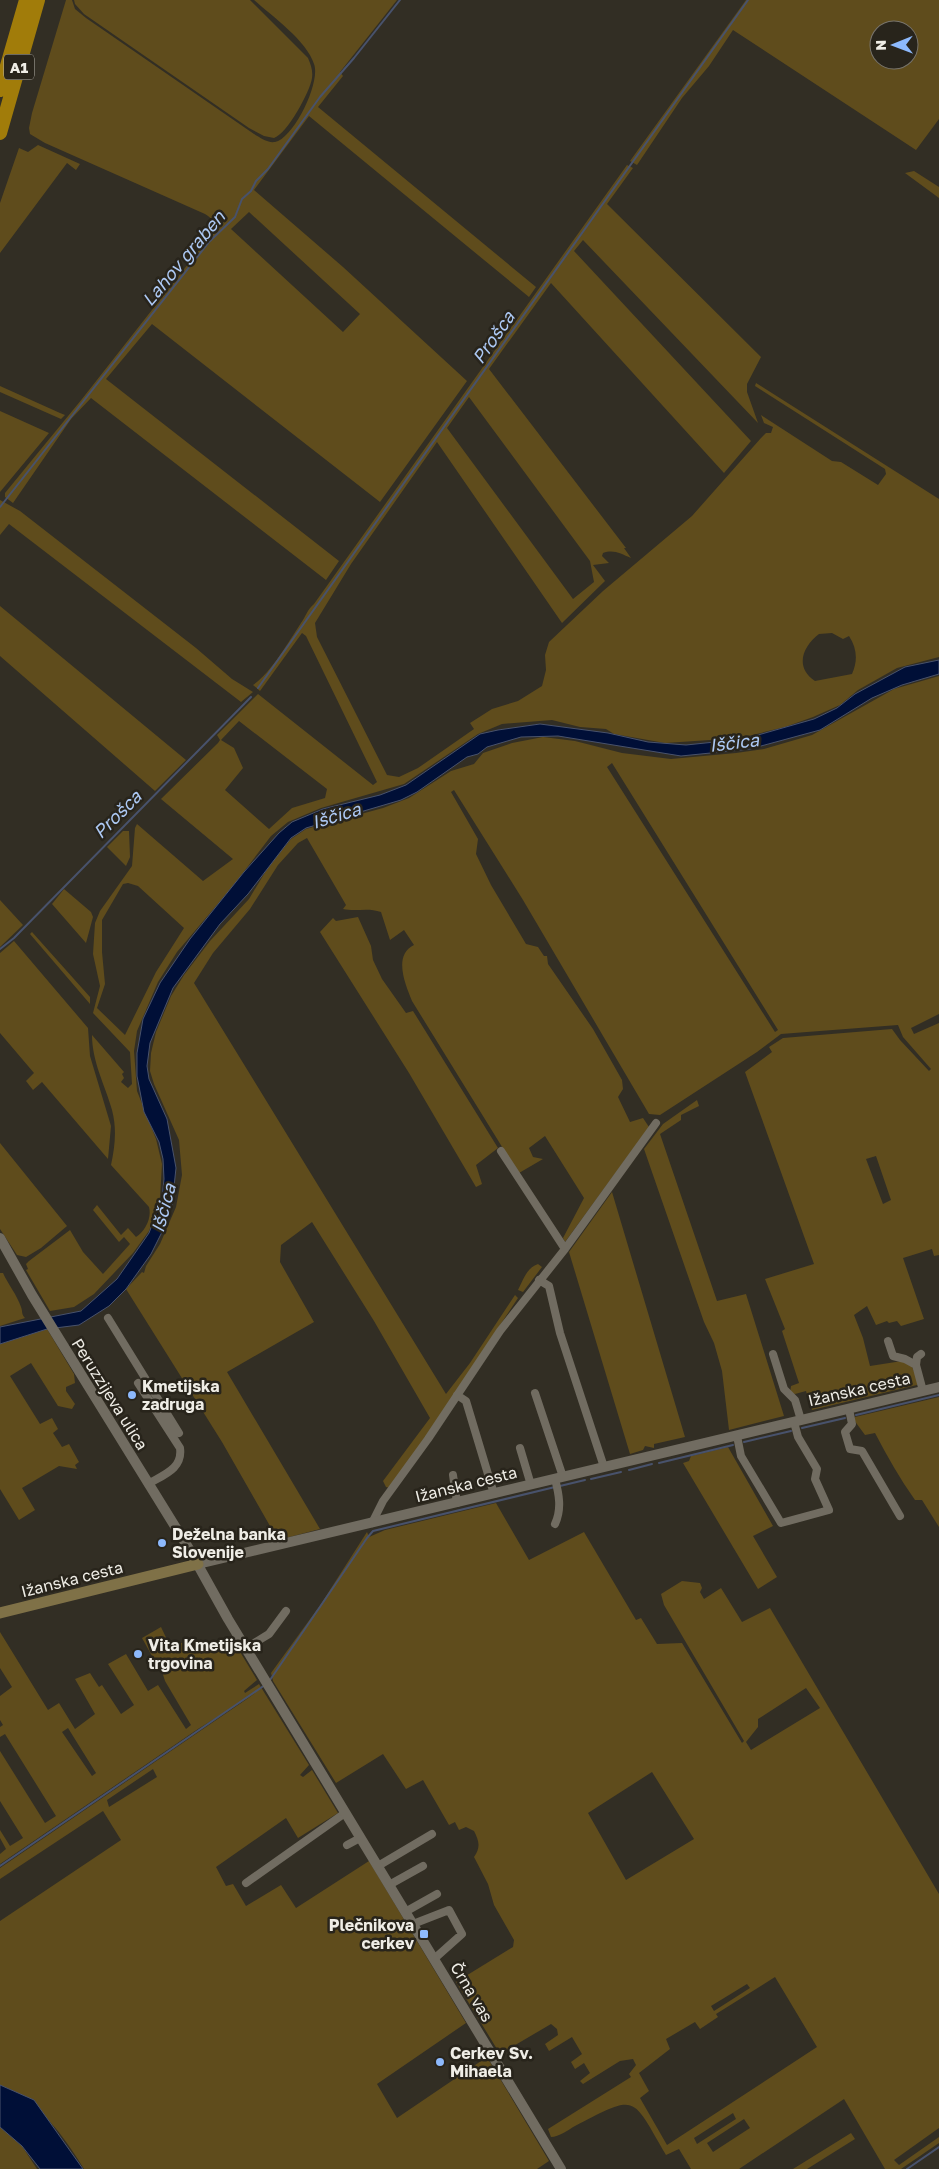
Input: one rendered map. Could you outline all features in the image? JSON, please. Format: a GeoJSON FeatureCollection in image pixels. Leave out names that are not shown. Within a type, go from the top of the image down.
{"type":"FeatureCollection","features":[{"type":"Feature","properties":{"kind":"highway","name":"A1"},"geometry":{"type":"LineString","coordinates":[[0,90],[26,0]]}},
{"type":"Feature","properties":{"kind":"highway","name":"A1"},"geometry":{"type":"LineString","coordinates":[[0,133],[38,0]]}},
{"type":"Feature","properties":{"kind":"main road","name":"Ižanska cesta"},"geometry":{"type":"LineString","coordinates":[[0,1613],[198,1564]]}},
{"type":"Feature","properties":{"kind":"street"},"geometry":{"type":"LineString","coordinates":[[372,1524],[383,1501],[500,1331],[565,1249],[656,1123]]}},
{"type":"Feature","properties":{"kind":"street"},"geometry":{"type":"LineString","coordinates":[[501,1151],[565,1249]]}},
{"type":"Feature","properties":{"kind":"street","name":"Peruzzijeva ulica"},"geometry":{"type":"LineString","coordinates":[[0,1238],[32,1295],[198,1564]]}},
{"type":"Feature","properties":{"kind":"street"},"geometry":{"type":"LineString","coordinates":[[539,1280],[549,1286],[560,1332],[604,1467]]}},
{"type":"Feature","properties":{"kind":"street"},"geometry":{"type":"LineString","coordinates":[[108,1318],[179,1433]]}},
{"type":"Feature","properties":{"kind":"street"},"geometry":{"type":"LineString","coordinates":[[888,1341],[894,1356],[916,1365]]}},
{"type":"Feature","properties":{"kind":"street"},"geometry":{"type":"LineString","coordinates":[[737,1436],[741,1456],[781,1523],[829,1510],[815,1479],[817,1469],[798,1437],[795,1400],[784,1389],[773,1354]]}},
{"type":"Feature","properties":{"kind":"street"},"geometry":{"type":"LineString","coordinates":[[921,1354],[917,1357],[916,1365],[923,1391]]}},
{"type":"Feature","properties":{"kind":"street"},"geometry":{"type":"LineString","coordinates":[[138,1383],[180,1448],[181,1456],[176,1467],[148,1484]]}},
{"type":"Feature","properties":{"kind":"street","name":"Ižanska cesta"},"geometry":{"type":"LineString","coordinates":[[198,1564],[372,1524],[939,1387]]}},
{"type":"Feature","properties":{"kind":"street"},"geometry":{"type":"LineString","coordinates":[[535,1393],[559,1478],[560,1505],[559,1515],[555,1524]]}},
{"type":"Feature","properties":{"kind":"street"},"geometry":{"type":"LineString","coordinates":[[457,1395],[466,1401],[494,1494]]}},
{"type":"Feature","properties":{"kind":"street"},"geometry":{"type":"LineString","coordinates":[[849,1409],[852,1424],[845,1432],[850,1449],[862,1451],[900,1516]]}},
{"type":"Feature","properties":{"kind":"street"},"geometry":{"type":"LineString","coordinates":[[520,1448],[531,1485]]}},
{"type":"Feature","properties":{"kind":"street"},"geometry":{"type":"LineString","coordinates":[[453,1475],[457,1503]]}},
{"type":"Feature","properties":{"kind":"street","name":"Črna vas"},"geometry":{"type":"LineString","coordinates":[[198,1564],[360,1838],[562,2169]]}},
{"type":"Feature","properties":{"kind":"street"},"geometry":{"type":"LineString","coordinates":[[246,1648],[270,1634],[286,1611]]}},
{"type":"Feature","properties":{"kind":"street"},"geometry":{"type":"LineString","coordinates":[[246,1884],[345,1813]]}},
{"type":"Feature","properties":{"kind":"street"},"geometry":{"type":"LineString","coordinates":[[378,1866],[432,1834]]}},
{"type":"Feature","properties":{"kind":"street"},"geometry":{"type":"LineString","coordinates":[[347,1845],[360,1838]]}},
{"type":"Feature","properties":{"kind":"street"},"geometry":{"type":"LineString","coordinates":[[389,1885],[423,1866]]}},
{"type":"Feature","properties":{"kind":"street"},"geometry":{"type":"LineString","coordinates":[[405,1912],[437,1894]]}},
{"type":"Feature","properties":{"kind":"street","name":"Črna vas"},"geometry":{"type":"LineString","coordinates":[[413,1924],[449,1910],[462,1934],[434,1959]]}},
{"type":"Feature","properties":{"kind":"shaded area"},"geometry":{"type":"Polygon","coordinates":[[[66,0],[72,0],[75,9],[86,18],[254,134],[267,141],[275,142],[290,131],[310,96],[314,83],[314,64],[310,55],[297,38],[254,0],[397,0],[340,72],[343,76],[318,107],[536,287],[529,297],[309,116],[254,190],[343,267],[467,381],[380,502],[152,324],[106,379],[339,561],[326,580],[91,398],[71,419],[13,503],[5,497],[5,493],[82,399],[214,231],[213,221],[205,214],[45,143],[30,134],[29,128],[66,0]],[[249,212],[231,229],[343,332],[360,314],[249,212]]]}},
{"type":"Feature","properties":{"kind":"shaded area"},"geometry":{"type":"Polygon","coordinates":[[[74,0],[250,0],[308,58],[312,78],[303,102],[279,135],[274,138],[264,136],[249,128],[84,14],[75,4],[74,0]]]}},
{"type":"Feature","properties":{"kind":"shaded area"},"geometry":{"type":"Polygon","coordinates":[[[746,0],[939,0],[939,119],[916,150],[733,30],[709,66],[682,98],[637,165],[630,161],[746,0]]]}},
{"type":"Feature","properties":{"kind":"shaded area"},"geometry":{"type":"Polygon","coordinates":[[[38,145],[80,164],[76,170],[67,163],[0,253],[0,203],[19,148],[28,152],[38,145]]]}},
{"type":"Feature","properties":{"kind":"shaded area"},"geometry":{"type":"Polygon","coordinates":[[[627,165],[633,168],[607,204],[761,357],[747,384],[747,392],[758,423],[583,240],[574,251],[751,441],[724,473],[551,283],[489,369],[626,548],[624,548],[631,558],[614,552],[603,553],[602,556],[609,563],[593,565],[605,581],[562,623],[437,442],[351,564],[315,623],[317,637],[387,775],[399,777],[418,768],[474,729],[470,723],[492,709],[518,701],[542,686],[546,670],[545,655],[549,642],[603,591],[692,516],[761,438],[766,433],[771,433],[773,427],[764,423],[761,415],[832,461],[841,462],[878,485],[886,474],[885,469],[755,386],[756,383],[939,499],[939,657],[897,668],[858,690],[840,705],[813,717],[785,727],[740,738],[665,743],[614,734],[606,729],[580,727],[552,720],[502,724],[478,734],[404,784],[321,808],[288,822],[271,836],[233,886],[177,952],[158,982],[137,1031],[134,1051],[137,1091],[156,1139],[162,1164],[160,1198],[149,1231],[133,1253],[94,1294],[74,1307],[50,1311],[26,1270],[28,1269],[26,1264],[29,1261],[70,1230],[83,1252],[103,1274],[130,1244],[124,1237],[119,1242],[93,1210],[97,1205],[121,1235],[128,1228],[136,1237],[145,1228],[150,1215],[149,1207],[111,1165],[115,1138],[114,1117],[96,1064],[92,1035],[124,1072],[122,1074],[124,1078],[121,1082],[128,1088],[132,1084],[130,1052],[93,1013],[100,986],[93,954],[95,923],[100,911],[132,866],[135,828],[137,824],[203,881],[233,859],[161,799],[218,743],[220,740],[217,735],[258,694],[373,785],[377,782],[306,636],[302,633],[260,691],[253,685],[273,665],[314,604],[627,165]],[[469,397],[447,428],[573,599],[594,582],[590,561],[469,397]],[[832,633],[819,634],[809,644],[803,657],[803,663],[808,675],[815,681],[852,674],[856,655],[854,645],[849,636],[843,639],[832,633]],[[239,721],[221,740],[234,748],[243,768],[225,790],[269,829],[292,808],[325,798],[327,789],[239,721]],[[128,883],[123,884],[102,920],[105,984],[97,1008],[125,1035],[156,972],[184,928],[138,886],[128,883]]]}},
{"type":"Feature","properties":{"kind":"shaded area"},"geometry":{"type":"Polygon","coordinates":[[[914,171],[939,187],[939,198],[905,173],[914,171]]]}},
{"type":"Feature","properties":{"kind":"shaded area"},"geometry":{"type":"Polygon","coordinates":[[[0,386],[65,415],[61,419],[0,392],[0,386]]]}},
{"type":"Feature","properties":{"kind":"shaded area"},"geometry":{"type":"Polygon","coordinates":[[[0,411],[49,433],[0,492],[0,411]]]}},
{"type":"Feature","properties":{"kind":"shaded area"},"geometry":{"type":"Polygon","coordinates":[[[0,500],[20,511],[196,648],[232,679],[253,692],[241,702],[9,524],[0,535],[0,500]]]}},
{"type":"Feature","properties":{"kind":"shaded area"},"geometry":{"type":"Polygon","coordinates":[[[0,606],[186,760],[155,791],[0,656],[0,606]]]}},
{"type":"Feature","properties":{"kind":"shaded area"},"geometry":{"type":"Polygon","coordinates":[[[939,676],[939,1014],[911,1028],[914,1034],[939,1023],[939,1255],[934,1256],[932,1249],[903,1258],[924,1319],[901,1326],[897,1321],[889,1323],[887,1321],[876,1325],[867,1306],[854,1315],[863,1338],[870,1366],[902,1361],[911,1364],[917,1379],[917,1385],[812,1410],[806,1391],[795,1394],[790,1393],[791,1386],[799,1383],[782,1331],[785,1329],[765,1279],[814,1264],[745,1072],[772,1052],[769,1047],[783,1038],[892,1029],[929,1071],[931,1069],[903,1037],[898,1025],[781,1034],[757,1052],[660,1115],[649,1114],[523,900],[454,790],[451,792],[478,839],[476,854],[491,885],[526,944],[538,947],[544,956],[547,956],[548,964],[593,1029],[622,1080],[623,1089],[618,1097],[630,1122],[643,1118],[649,1127],[565,1242],[563,1238],[584,1198],[545,1136],[529,1148],[533,1157],[543,1159],[519,1173],[512,1163],[412,1001],[406,986],[402,963],[408,950],[414,945],[404,930],[390,940],[381,912],[343,909],[346,905],[307,838],[298,843],[278,865],[250,909],[213,953],[194,983],[446,1394],[470,1363],[515,1295],[518,1298],[408,1464],[390,1488],[386,1487],[383,1481],[430,1418],[374,1321],[312,1222],[281,1245],[280,1262],[314,1322],[227,1372],[320,1529],[278,1540],[222,1442],[126,1289],[142,1272],[144,1273],[146,1266],[160,1244],[176,1207],[182,1175],[179,1140],[150,1071],[151,1053],[156,1032],[171,996],[184,975],[210,941],[249,899],[270,864],[291,839],[306,829],[383,808],[409,798],[451,771],[474,764],[483,753],[512,743],[543,737],[575,741],[622,753],[671,759],[764,749],[812,735],[894,689],[939,676]],[[612,763],[607,767],[775,1032],[778,1030],[612,763]],[[876,1156],[866,1159],[883,1204],[891,1200],[876,1156]]]}},
{"type":"Feature","properties":{"kind":"shaded area"},"geometry":{"type":"Polygon","coordinates":[[[123,831],[129,831],[130,857],[126,866],[107,847],[123,831]]]}},
{"type":"Feature","properties":{"kind":"shaded area"},"geometry":{"type":"Polygon","coordinates":[[[64,889],[91,912],[93,917],[86,943],[52,904],[64,889]]]}},
{"type":"Feature","properties":{"kind":"shaded area"},"geometry":{"type":"Polygon","coordinates":[[[0,900],[23,925],[0,947],[0,900]]]}},
{"type":"Feature","properties":{"kind":"shaded area"},"geometry":{"type":"Polygon","coordinates":[[[358,917],[371,946],[373,960],[382,979],[406,1013],[413,1011],[498,1148],[476,1165],[482,1184],[476,1187],[409,1073],[320,932],[333,918],[336,921],[358,917]]]}},
{"type":"Feature","properties":{"kind":"shaded area"},"geometry":{"type":"Polygon","coordinates":[[[32,932],[90,997],[90,1004],[30,934],[32,932]]]}},
{"type":"Feature","properties":{"kind":"shaded area"},"geometry":{"type":"Polygon","coordinates":[[[14,941],[88,1028],[90,1056],[111,1126],[108,1159],[42,1082],[33,1090],[26,1081],[34,1073],[0,1033],[0,953],[14,941]]]}},
{"type":"Feature","properties":{"kind":"shaded area"},"geometry":{"type":"Polygon","coordinates":[[[697,1100],[699,1106],[681,1115],[681,1120],[660,1134],[717,1301],[746,1294],[784,1416],[729,1430],[722,1371],[714,1343],[704,1322],[644,1149],[663,1124],[697,1100]]]}},
{"type":"Feature","properties":{"kind":"shaded area"},"geometry":{"type":"Polygon","coordinates":[[[0,1143],[67,1226],[41,1248],[26,1257],[17,1255],[0,1229],[0,1143]]]}},
{"type":"Feature","properties":{"kind":"shaded area"},"geometry":{"type":"Polygon","coordinates":[[[612,1192],[685,1437],[654,1444],[654,1448],[645,1446],[643,1450],[630,1454],[569,1252],[612,1192]]]}},
{"type":"Feature","properties":{"kind":"shaded area"},"geometry":{"type":"Polygon","coordinates":[[[538,1264],[542,1267],[523,1292],[518,1290],[531,1268],[538,1264]]]}},
{"type":"Feature","properties":{"kind":"shaded area"},"geometry":{"type":"Polygon","coordinates":[[[0,1273],[3,1273],[15,1294],[25,1318],[0,1326],[0,1273]]]}},
{"type":"Feature","properties":{"kind":"shaded area"},"geometry":{"type":"Polygon","coordinates":[[[47,1329],[74,1374],[75,1383],[66,1387],[66,1391],[75,1404],[72,1409],[58,1406],[31,1363],[10,1376],[40,1424],[52,1418],[58,1429],[53,1433],[62,1447],[69,1444],[79,1462],[75,1465],[77,1469],[59,1466],[22,1488],[35,1510],[19,1520],[0,1489],[0,1344],[47,1329]]]}},
{"type":"Feature","properties":{"kind":"shaded area"},"geometry":{"type":"Polygon","coordinates":[[[939,1397],[939,1527],[922,1500],[915,1500],[909,1492],[875,1433],[865,1435],[854,1420],[855,1417],[939,1397]]]}},
{"type":"Feature","properties":{"kind":"shaded area"},"geometry":{"type":"Polygon","coordinates":[[[728,1447],[773,1526],[753,1536],[777,1577],[758,1589],[683,1463],[689,1461],[691,1456],[728,1447]]]}},
{"type":"Feature","properties":{"kind":"shaded area"},"geometry":{"type":"Polygon","coordinates":[[[496,1503],[529,1560],[584,1532],[636,1620],[641,1618],[657,1644],[682,1643],[742,1743],[744,1741],[664,1605],[661,1594],[682,1581],[700,1583],[702,1588],[700,1592],[704,1599],[721,1588],[742,1622],[770,1608],[939,1894],[939,2128],[894,2160],[899,2165],[939,2137],[939,2143],[901,2169],[885,2169],[844,2099],[739,2169],[691,2169],[679,2149],[666,2155],[646,2121],[631,2106],[622,2105],[611,2108],[560,2135],[551,2137],[548,2129],[631,2077],[629,2074],[636,2065],[633,2059],[620,2061],[583,2084],[580,2081],[590,2073],[584,2063],[575,2069],[571,2062],[582,2054],[572,2037],[549,2051],[545,2044],[558,2035],[557,2029],[551,2024],[500,2054],[456,1982],[513,1947],[514,1940],[494,1905],[488,1884],[474,1857],[478,1850],[478,1844],[474,1831],[466,1827],[459,1830],[455,1822],[449,1825],[423,1780],[406,1789],[383,1754],[336,1783],[273,1681],[271,1673],[321,1604],[367,1532],[369,1537],[385,1530],[496,1503]],[[806,1688],[758,1719],[758,1727],[746,1742],[751,1750],[820,1708],[806,1688]],[[652,1772],[588,1813],[626,1880],[694,1839],[652,1772]],[[775,1977],[716,2014],[718,2017],[700,2029],[695,2022],[666,2039],[670,2049],[639,2073],[649,2091],[640,2098],[667,2145],[817,2047],[775,1977]],[[747,1984],[711,2006],[714,2011],[750,1988],[747,1984]],[[733,2113],[694,2138],[697,2144],[736,2119],[733,2113]],[[744,2119],[707,2143],[713,2152],[750,2128],[744,2119]]]}},
{"type":"Feature","properties":{"kind":"shaded area"},"geometry":{"type":"Polygon","coordinates":[[[161,1627],[171,1648],[192,1638],[201,1654],[231,1637],[257,1680],[244,1691],[245,1693],[259,1684],[309,1765],[300,1775],[303,1777],[312,1770],[338,1813],[298,1838],[286,1818],[216,1867],[226,1886],[233,1884],[246,1906],[281,1885],[296,1908],[369,1861],[466,2023],[377,2084],[397,2118],[487,2057],[549,2161],[537,2169],[84,2169],[68,2144],[38,2109],[26,2099],[0,2085],[0,1921],[121,1840],[103,1811],[0,1879],[0,1868],[257,1692],[198,1729],[0,1864],[0,1854],[6,1849],[0,1838],[0,1830],[10,1846],[23,1838],[0,1801],[0,1751],[45,1823],[56,1816],[5,1734],[0,1737],[0,1727],[3,1725],[0,1720],[0,1696],[12,1687],[0,1668],[0,1632],[48,1710],[59,1703],[75,1729],[95,1714],[75,1679],[90,1673],[99,1687],[102,1685],[121,1714],[134,1705],[108,1664],[126,1654],[148,1691],[158,1685],[186,1729],[191,1725],[165,1681],[160,1665],[152,1656],[142,1638],[161,1627]],[[68,1728],[62,1732],[92,1776],[96,1773],[68,1728]],[[153,1769],[107,1800],[109,1807],[157,1777],[153,1769]]]}},
{"type":"Feature","properties":{"kind":"shaded area"},"geometry":{"type":"Polygon","coordinates":[[[0,2127],[22,2146],[37,2169],[0,2169],[0,2127]]]}},
{"type":"Feature","properties":{"kind":"shaded area"},"geometry":{"type":"Polygon","coordinates":[[[851,2133],[855,2139],[807,2169],[793,2169],[851,2133]]]}},
{"type":"Feature","properties":{"kind":"water","name":"Iščica"},"geometry":{"type":"Polygon","coordinates":[[[939,660],[939,674],[902,685],[872,698],[820,730],[750,749],[681,756],[558,736],[521,737],[487,747],[478,754],[467,757],[417,792],[401,800],[306,828],[291,838],[248,894],[220,924],[173,988],[150,1043],[147,1066],[149,1079],[167,1119],[176,1168],[172,1205],[164,1228],[151,1254],[126,1289],[109,1306],[79,1325],[47,1329],[0,1344],[0,1327],[81,1311],[117,1279],[149,1233],[162,1199],[164,1179],[163,1159],[159,1142],[144,1112],[137,1076],[137,1053],[143,1019],[160,983],[190,939],[244,872],[279,833],[292,822],[323,809],[380,795],[406,785],[480,734],[540,724],[608,733],[648,742],[686,745],[744,739],[814,719],[837,708],[855,694],[905,667],[939,660]]]}},
{"type":"Feature","properties":{"kind":"water"},"geometry":{"type":"Polygon","coordinates":[[[0,2085],[34,2100],[83,2169],[40,2169],[22,2146],[0,2127],[0,2085]]]}},
{"type":"Feature","properties":{"kind":"waterway","name":"Lahov graben"},"geometry":{"type":"LineString","coordinates":[[0,507],[209,242],[235,217],[242,199],[251,191],[256,181],[268,169],[320,97],[400,0]]}},
{"type":"Feature","properties":{"kind":"waterway","name":"Prošca"},"geometry":{"type":"LineString","coordinates":[[258,688],[748,0]]}},
{"type":"Feature","properties":{"kind":"waterway","name":"Prošca"},"geometry":{"type":"LineString","coordinates":[[0,949],[14,938],[251,697]]}},
{"type":"Feature","properties":{"kind":"waterway"},"geometry":{"type":"LineString","coordinates":[[856,1415],[939,1395]]}},
{"type":"Feature","properties":{"kind":"waterway"},"geometry":{"type":"LineString","coordinates":[[802,1428],[845,1418]]}},
{"type":"Feature","properties":{"kind":"waterway"},"geometry":{"type":"LineString","coordinates":[[744,1442],[791,1431]]}},
{"type":"Feature","properties":{"kind":"waterway"},"geometry":{"type":"LineString","coordinates":[[659,1463],[733,1445]]}},
{"type":"Feature","properties":{"kind":"waterway"},"geometry":{"type":"LineString","coordinates":[[629,1470],[652,1464]]}},
{"type":"Feature","properties":{"kind":"waterway"},"geometry":{"type":"LineString","coordinates":[[591,1479],[621,1472]]}},
{"type":"Feature","properties":{"kind":"waterway"},"geometry":{"type":"LineString","coordinates":[[560,1486],[585,1480]]}},
{"type":"Feature","properties":{"kind":"waterway"},"geometry":{"type":"LineString","coordinates":[[270,1680],[373,1531],[555,1487]]}},
{"type":"Feature","properties":{"kind":"waterway"},"geometry":{"type":"LineString","coordinates":[[0,1866],[265,1685]]}},
{"type":"Feature","properties":{"kind":"waterway"},"geometry":{"type":"LineString","coordinates":[[907,2169],[939,2147]]}},
{"type":"Feature","properties":{"kind":"place","name":"Kmetijska zadruga"},"geometry":{"type":"Point","coordinates":[132,1395]}},
{"type":"Feature","properties":{"kind":"place","name":"Deželna banka Slovenije"},"geometry":{"type":"Point","coordinates":[162,1543]}},
{"type":"Feature","properties":{"kind":"place","name":"Vita Kmetijska trgovina"},"geometry":{"type":"Point","coordinates":[138,1654]}},
{"type":"Feature","properties":{"kind":"place","name":"Plečnikova cerkev"},"geometry":{"type":"Point","coordinates":[424,1934]}},
{"type":"Feature","properties":{"kind":"place","name":"Cerkev Sv. Mihaela"},"geometry":{"type":"Point","coordinates":[440,2062]}}]}
